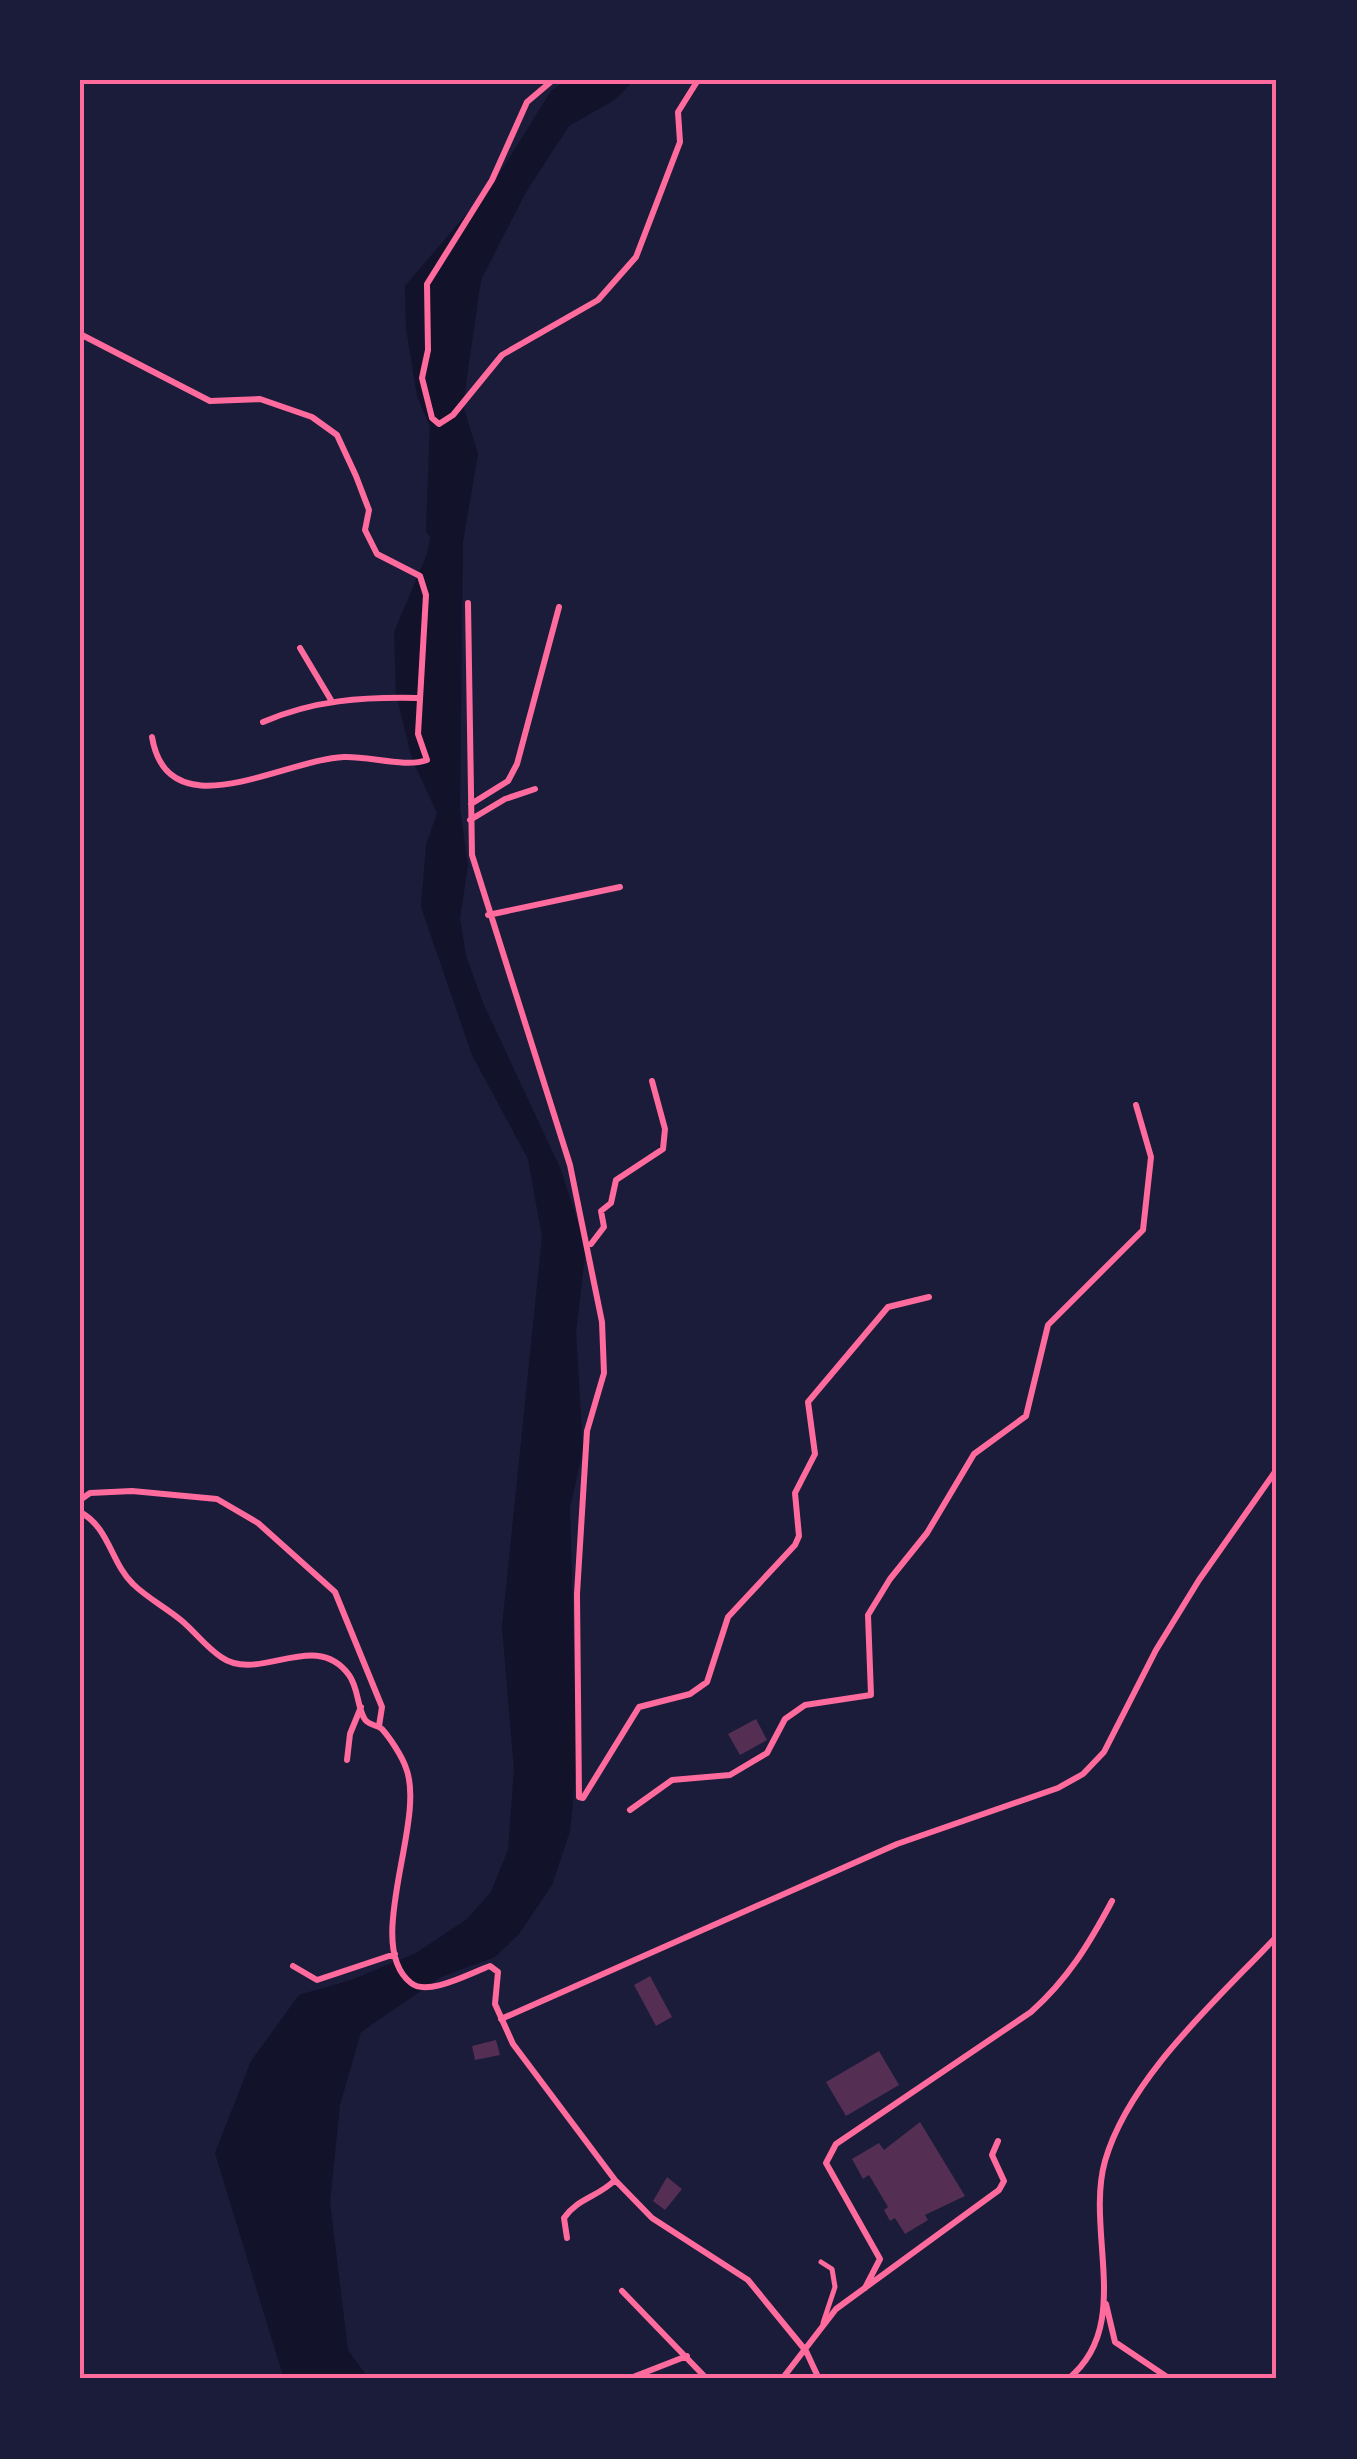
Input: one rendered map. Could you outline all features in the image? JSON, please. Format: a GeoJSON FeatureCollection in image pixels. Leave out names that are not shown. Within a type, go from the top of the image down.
{"type":"FeatureCollection","features":[{"type":"Feature","properties":{"kind":"street"},"geometry":{"type":"LineString","coordinates":[[554,80],[527,102],[492,180],[427,284],[428,350],[422,378],[432,418],[440,424],[453,415],[502,355],[598,300],[636,258],[680,142],[678,112],[698,80]]}},
{"type":"Feature","properties":{"kind":"street"},"geometry":{"type":"LineString","coordinates":[[80,334],[210,401],[260,399],[287,406],[337,435],[369,510],[365,530],[376,554],[420,576],[426,595],[417,698],[420,745],[428,754],[422,763],[339,757],[225,785],[177,782],[160,768],[152,737]]}},
{"type":"Feature","properties":{"kind":"street"},"geometry":{"type":"LineString","coordinates":[[468,603],[472,855],[590,1245],[602,1322],[604,1372],[587,1431],[581,1511],[574,1685],[582,1798],[640,1707],[690,1694],[707,1682],[728,1616],[796,1545],[796,1492],[814,1454],[808,1402],[888,1308],[929,1297]]}},
{"type":"Feature","properties":{"kind":"street"},"geometry":{"type":"LineString","coordinates":[[470,804],[508,781],[517,764],[559,606]]}},
{"type":"Feature","properties":{"kind":"street"},"geometry":{"type":"LineString","coordinates":[[300,648],[332,701]]}},
{"type":"Feature","properties":{"kind":"street"},"geometry":{"type":"LineString","coordinates":[[263,722],[300,706],[332,701],[417,698]]}},
{"type":"Feature","properties":{"kind":"street"},"geometry":{"type":"LineString","coordinates":[[470,821],[504,799],[535,789]]}},
{"type":"Feature","properties":{"kind":"street"},"geometry":{"type":"LineString","coordinates":[[488,915],[620,887]]}},
{"type":"Feature","properties":{"kind":"street"},"geometry":{"type":"LineString","coordinates":[[590,1245],[604,1227],[601,1211],[611,1203],[616,1180],[658,1154],[666,1142],[652,1081]]}},
{"type":"Feature","properties":{"kind":"street"},"geometry":{"type":"LineString","coordinates":[[630,1810],[672,1780],[730,1774],[768,1753],[785,1719],[805,1706],[871,1695],[868,1615],[875,1603],[927,1533],[974,1454],[1026,1416],[1048,1324],[1144,1230],[1152,1158],[1136,1106]]}},
{"type":"Feature","properties":{"kind":"street"},"geometry":{"type":"LineString","coordinates":[[501,2019],[897,1844],[1058,1788],[1084,1774],[1104,1752],[1156,1650],[1199,1580],[1277,1468]]}},
{"type":"Feature","properties":{"kind":"street"},"geometry":{"type":"LineString","coordinates":[[80,1500],[90,1492],[132,1491],[217,1498],[258,1523],[335,1592],[382,1706],[379,1726],[406,1768],[411,1791],[398,1884],[395,1954],[412,1984],[424,1988],[490,1966],[498,1972],[495,2004],[501,2019],[531,2072],[615,2180],[652,2218],[748,2280],[806,2351],[819,2379]]}},
{"type":"Feature","properties":{"kind":"street"},"geometry":{"type":"LineString","coordinates":[[80,1512],[94,1522],[134,1586],[180,1620],[221,1658],[234,1665],[307,1654],[331,1660],[349,1675],[370,1725],[379,1726]]}},
{"type":"Feature","properties":{"kind":"street"},"geometry":{"type":"LineString","coordinates":[[348,1760],[350,1734],[361,1706]]}},
{"type":"Feature","properties":{"kind":"street"},"geometry":{"type":"LineString","coordinates":[[865,2288],[880,2260],[826,2163],[836,2144],[1046,2000],[1082,1958],[1112,1901]]}},
{"type":"Feature","properties":{"kind":"street"},"geometry":{"type":"LineString","coordinates":[[1170,2379],[1115,2342],[1105,2298],[1098,2188],[1120,2121],[1157,2068],[1277,1936]]}},
{"type":"Feature","properties":{"kind":"street"},"geometry":{"type":"LineString","coordinates":[[293,1966],[317,1980],[395,1954]]}},
{"type":"Feature","properties":{"kind":"street"},"geometry":{"type":"LineString","coordinates":[[822,2326],[865,2288],[999,2190],[1004,2181],[992,2155],[998,2141]]}},
{"type":"Feature","properties":{"kind":"street"},"geometry":{"type":"LineString","coordinates":[[567,2238],[564,2218],[574,2203],[606,2190],[615,2180]]}},
{"type":"Feature","properties":{"kind":"street"},"geometry":{"type":"LineString","coordinates":[[782,2379],[822,2326],[835,2287],[832,2268],[821,2262]]}},
{"type":"Feature","properties":{"kind":"street"},"geometry":{"type":"LineString","coordinates":[[622,2291],[707,2379]]}},
{"type":"Feature","properties":{"kind":"street"},"geometry":{"type":"LineString","coordinates":[[1068,2379],[1092,2356],[1105,2298]]}},
{"type":"Feature","properties":{"kind":"street"},"geometry":{"type":"LineString","coordinates":[[628,2379],[686,2356]]}},
{"type":"Feature","properties":{"kind":"shaded area"},"geometry":{"type":"Polygon","coordinates":[[[567,80],[634,80],[616,99],[569,126],[526,192],[481,280],[463,405],[478,454],[463,542],[460,809],[468,865],[460,918],[466,956],[483,1003],[561,1170],[586,1247],[576,1333],[583,1450],[570,1508],[577,1763],[570,1831],[552,1885],[519,1934],[495,1957],[441,1977],[361,2032],[340,2105],[330,2202],[348,2350],[369,2379],[284,2379],[215,2153],[251,2061],[299,1995],[351,1980],[416,1953],[467,1919],[491,1892],[508,1850],[514,1770],[502,1627],[542,1237],[528,1159],[472,1055],[421,907],[426,845],[437,813],[412,759],[396,694],[394,632],[427,554],[445,462],[417,396],[406,328],[405,286],[494,182],[551,91],[567,80]]]}},
{"type":"Feature","properties":{"kind":"building"},"geometry":{"type":"Polygon","coordinates":[[[756,1719],[767,1740],[740,1755],[728,1734],[756,1719]]]}},
{"type":"Feature","properties":{"kind":"building"},"geometry":{"type":"Polygon","coordinates":[[[650,1976],[672,2017],[656,2026],[634,1985],[650,1976]]]}},
{"type":"Feature","properties":{"kind":"building"},"geometry":{"type":"Polygon","coordinates":[[[496,2040],[500,2055],[475,2060],[472,2046],[496,2040]]]}},
{"type":"Feature","properties":{"kind":"building"},"geometry":{"type":"Polygon","coordinates":[[[879,2051],[899,2085],[846,2116],[826,2082],[879,2051]]]}},
{"type":"Feature","properties":{"kind":"building"},"geometry":{"type":"Polygon","coordinates":[[[920,2122],[965,2196],[925,2215],[928,2220],[905,2234],[895,2218],[890,2221],[884,2210],[888,2207],[869,2175],[863,2179],[852,2159],[879,2143],[884,2150],[920,2122]]]}},
{"type":"Feature","properties":{"kind":"building"},"geometry":{"type":"Polygon","coordinates":[[[667,2177],[682,2189],[665,2210],[653,2201],[667,2177]]]}},
{"type":"Feature","properties":{"kind":"waterway"},"geometry":{"type":"LineString","coordinates":[[436,529],[440,423]]}}]}
